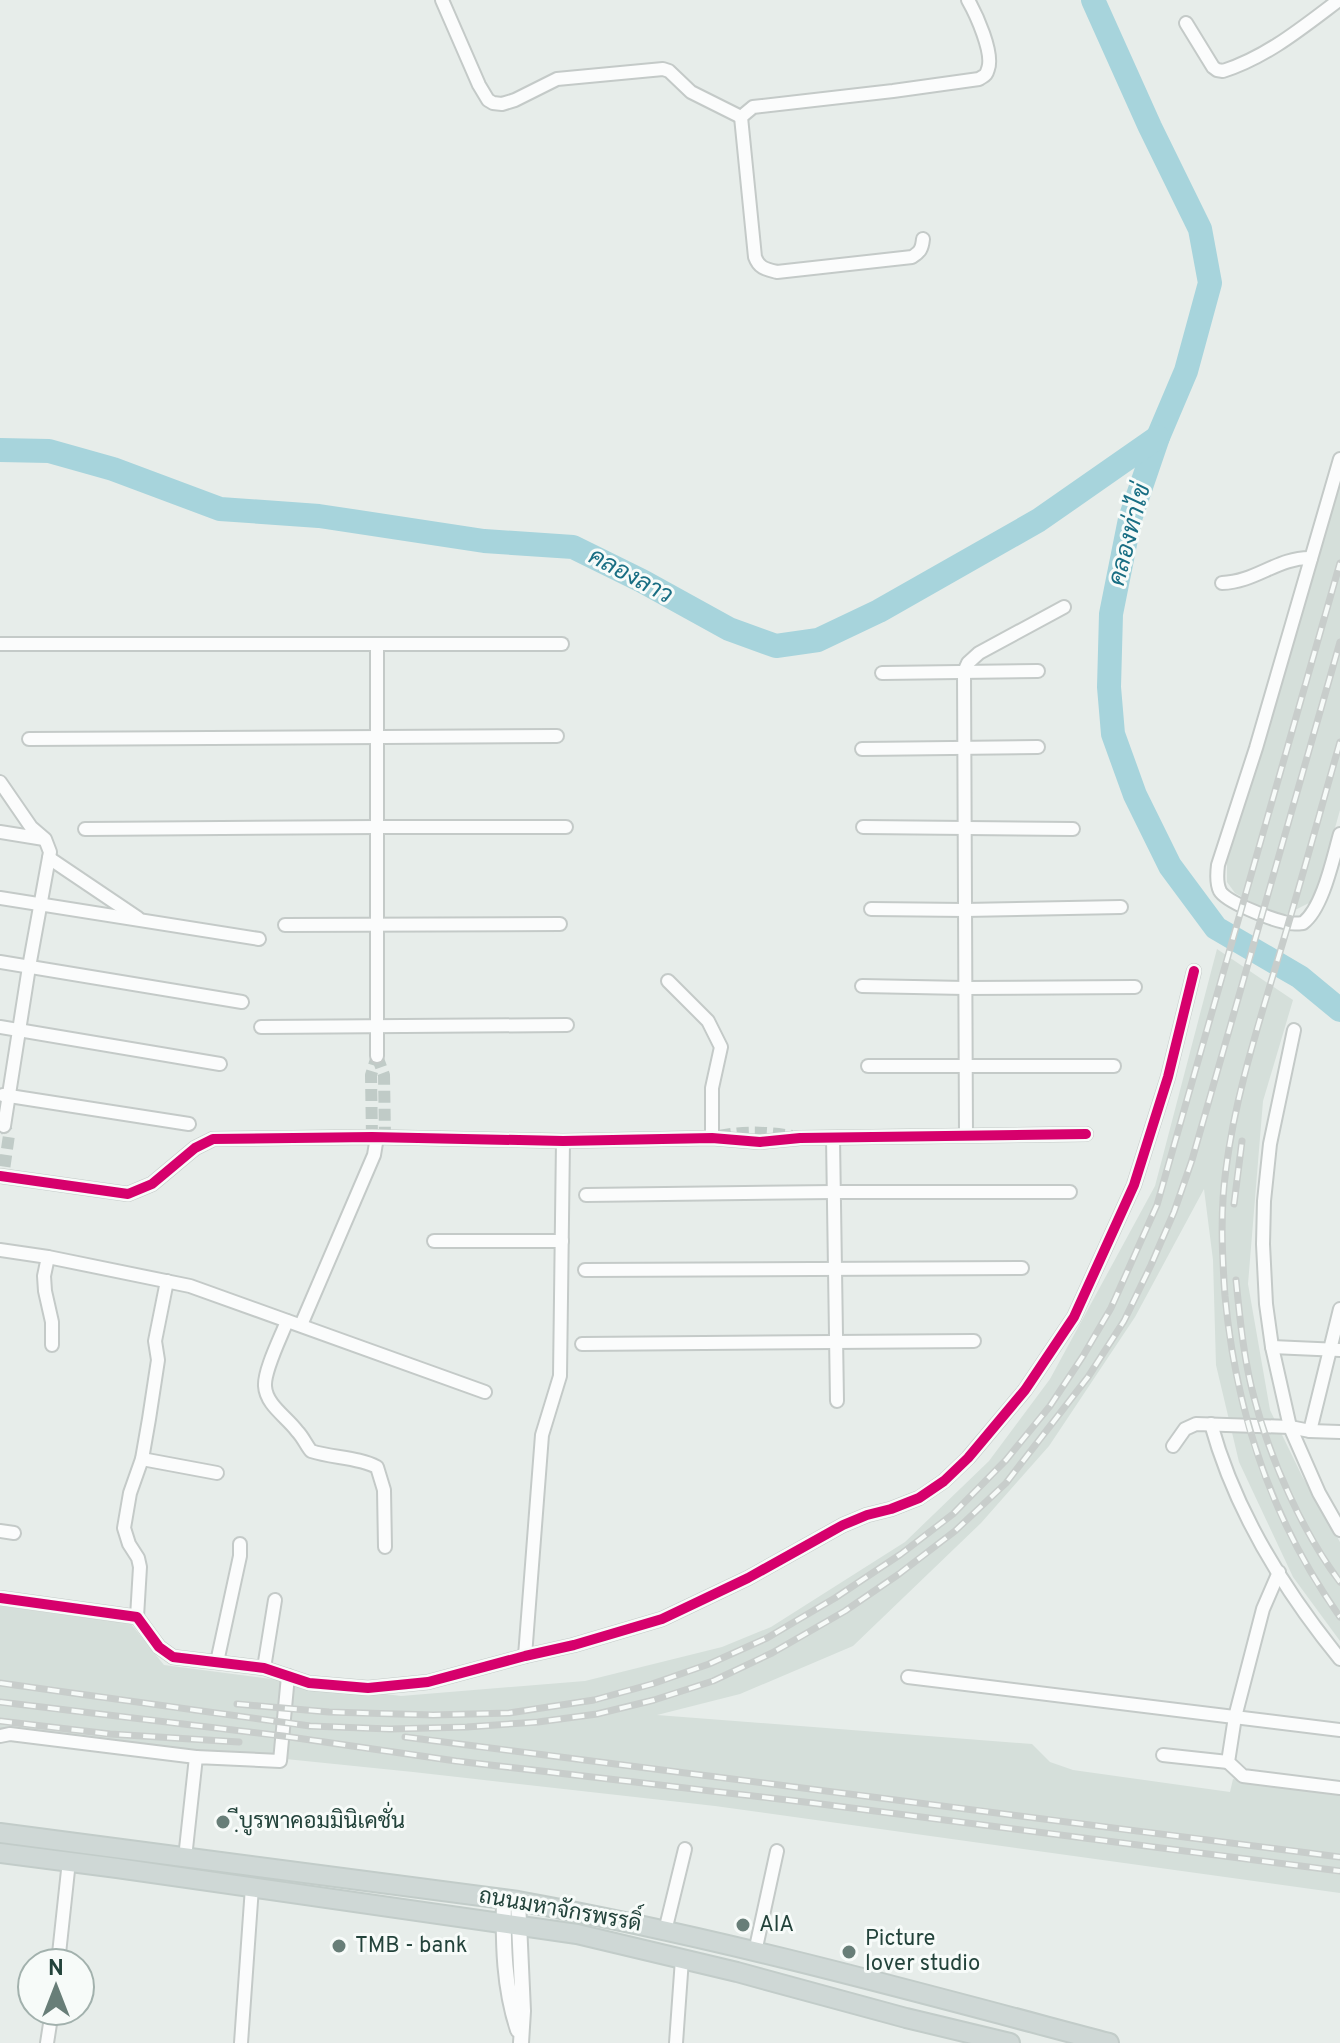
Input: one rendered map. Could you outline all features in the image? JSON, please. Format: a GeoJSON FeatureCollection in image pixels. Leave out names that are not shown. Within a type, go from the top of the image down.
{"type":"FeatureCollection","features":[{"type":"Feature","properties":{"kind":"main road","name":"ถนนมหาจักรพรรดิ์"},"geometry":{"type":"LineString","coordinates":[[0,1833],[511,1900],[755,1952],[1109,2043]]}},
{"type":"Feature","properties":{"kind":"main road","name":"ถนนมหาจักรพรรดิ์"},"geometry":{"type":"LineString","coordinates":[[0,1853],[577,1934],[1010,2043]]}},
{"type":"Feature","properties":{"kind":"street"},"geometry":{"type":"LineString","coordinates":[[442,0],[479,85],[493,103],[515,100],[557,79],[663,69],[691,92],[741,117]]}},
{"type":"Feature","properties":{"kind":"street"},"geometry":{"type":"LineString","coordinates":[[741,117],[753,107],[979,79],[986,75],[989,58],[980,26],[968,0]]}},
{"type":"Feature","properties":{"kind":"street"},"geometry":{"type":"LineString","coordinates":[[1186,23],[1213,67],[1223,71],[1266,52],[1339,0]]}},
{"type":"Feature","properties":{"kind":"street"},"geometry":{"type":"LineString","coordinates":[[741,117],[758,265],[777,272],[912,257],[919,253],[923,239]]}},
{"type":"Feature","properties":{"kind":"street"},"geometry":{"type":"LineString","coordinates":[[1340,459],[1218,865],[1220,891],[1226,897],[1268,917],[1303,923],[1309,919],[1320,898],[1340,834]]}},
{"type":"Feature","properties":{"kind":"street"},"geometry":{"type":"LineString","coordinates":[[1222,583],[1244,580],[1291,559],[1311,558]]}},
{"type":"Feature","properties":{"kind":"street"},"geometry":{"type":"LineString","coordinates":[[966,1135],[964,672],[968,663],[979,653],[1064,607]]}},
{"type":"Feature","properties":{"kind":"street"},"geometry":{"type":"LineString","coordinates":[[0,644],[562,644]]}},
{"type":"Feature","properties":{"kind":"street"},"geometry":{"type":"LineString","coordinates":[[377,644],[377,1056]]}},
{"type":"Feature","properties":{"kind":"street"},"geometry":{"type":"LineString","coordinates":[[882,673],[1038,671]]}},
{"type":"Feature","properties":{"kind":"street"},"geometry":{"type":"LineString","coordinates":[[29,739],[557,736]]}},
{"type":"Feature","properties":{"kind":"street"},"geometry":{"type":"LineString","coordinates":[[862,749],[1038,747]]}},
{"type":"Feature","properties":{"kind":"street"},"geometry":{"type":"LineString","coordinates":[[0,782],[31,827],[45,839],[50,852],[19,1030],[4,1095],[4,1126]]}},
{"type":"Feature","properties":{"kind":"street"},"geometry":{"type":"LineString","coordinates":[[85,829],[566,827]]}},
{"type":"Feature","properties":{"kind":"street"},"geometry":{"type":"LineString","coordinates":[[863,827],[1073,829]]}},
{"type":"Feature","properties":{"kind":"street"},"geometry":{"type":"LineString","coordinates":[[0,832],[45,839]]}},
{"type":"Feature","properties":{"kind":"street"},"geometry":{"type":"LineString","coordinates":[[49,858],[141,920]]}},
{"type":"Feature","properties":{"kind":"street"},"geometry":{"type":"LineString","coordinates":[[0,898],[259,939]]}},
{"type":"Feature","properties":{"kind":"street"},"geometry":{"type":"LineString","coordinates":[[871,909],[1121,907]]}},
{"type":"Feature","properties":{"kind":"street"},"geometry":{"type":"LineString","coordinates":[[285,925],[560,924]]}},
{"type":"Feature","properties":{"kind":"street"},"geometry":{"type":"LineString","coordinates":[[0,962],[242,1002]]}},
{"type":"Feature","properties":{"kind":"street"},"geometry":{"type":"LineString","coordinates":[[167,1281],[155,1341],[158,1360],[142,1459],[130,1493],[124,1528],[140,1567],[137,1617],[159,1647],[173,1657],[264,1668],[309,1683],[368,1688],[428,1682],[662,1619],[748,1578],[843,1525],[919,1498],[944,1481],[968,1458],[1025,1390],[1074,1317],[1134,1185],[1177,1043],[1194,971]]}},
{"type":"Feature","properties":{"kind":"street"},"geometry":{"type":"LineString","coordinates":[[668,981],[708,1021],[721,1047],[712,1088],[712,1138]]}},
{"type":"Feature","properties":{"kind":"street"},"geometry":{"type":"LineString","coordinates":[[862,986],[1135,987]]}},
{"type":"Feature","properties":{"kind":"street"},"geometry":{"type":"LineString","coordinates":[[261,1027],[567,1025]]}},
{"type":"Feature","properties":{"kind":"street"},"geometry":{"type":"LineString","coordinates":[[0,1027],[220,1064]]}},
{"type":"Feature","properties":{"kind":"street"},"geometry":{"type":"LineString","coordinates":[[1294,1030],[1270,1144],[1264,1201],[1266,1304],[1290,1427],[1319,1493],[1339,1526]]}},
{"type":"Feature","properties":{"kind":"street"},"geometry":{"type":"LineString","coordinates":[[868,1066],[1114,1066]]}},
{"type":"Feature","properties":{"kind":"street"},"geometry":{"type":"LineString","coordinates":[[4,1095],[189,1124]]}},
{"type":"Feature","properties":{"kind":"street"},"geometry":{"type":"LineString","coordinates":[[0,1176],[128,1194],[152,1184],[195,1148],[213,1139],[377,1137],[563,1141],[712,1138],[760,1142],[800,1138],[1086,1134]]}},
{"type":"Feature","properties":{"kind":"street"},"geometry":{"type":"LineString","coordinates":[[301,1325],[374,1155],[377,1137]]}},
{"type":"Feature","properties":{"kind":"street"},"geometry":{"type":"LineString","coordinates":[[833,1138],[837,1401]]}},
{"type":"Feature","properties":{"kind":"street"},"geometry":{"type":"LineString","coordinates":[[525,1656],[542,1435],[560,1376],[563,1141]]}},
{"type":"Feature","properties":{"kind":"street"},"geometry":{"type":"LineString","coordinates":[[586,1195],[1070,1192]]}},
{"type":"Feature","properties":{"kind":"street"},"geometry":{"type":"LineString","coordinates":[[434,1241],[562,1241]]}},
{"type":"Feature","properties":{"kind":"street"},"geometry":{"type":"LineString","coordinates":[[0,1250],[190,1286],[485,1392]]}},
{"type":"Feature","properties":{"kind":"street"},"geometry":{"type":"LineString","coordinates":[[48,1257],[44,1276],[52,1322],[52,1345]]}},
{"type":"Feature","properties":{"kind":"street"},"geometry":{"type":"LineString","coordinates":[[585,1270],[1022,1268]]}},
{"type":"Feature","properties":{"kind":"street"},"geometry":{"type":"LineString","coordinates":[[1310,1431],[1335,1350],[1340,1309]]}},
{"type":"Feature","properties":{"kind":"street"},"geometry":{"type":"LineString","coordinates":[[287,1321],[266,1374],[267,1397],[299,1432],[311,1451],[329,1457],[368,1462],[377,1467],[384,1490],[385,1547]]}},
{"type":"Feature","properties":{"kind":"street"},"geometry":{"type":"LineString","coordinates":[[582,1344],[974,1341]]}},
{"type":"Feature","properties":{"kind":"street"},"geometry":{"type":"LineString","coordinates":[[1272,1347],[1335,1350]]}},
{"type":"Feature","properties":{"kind":"street"},"geometry":{"type":"LineString","coordinates":[[1173,1446],[1185,1429],[1196,1424],[1340,1432]]}},
{"type":"Feature","properties":{"kind":"street"},"geometry":{"type":"LineString","coordinates":[[1211,1424],[1221,1460],[1247,1520],[1302,1609],[1340,1659]]}},
{"type":"Feature","properties":{"kind":"street"},"geometry":{"type":"LineString","coordinates":[[142,1459],[217,1473]]}},
{"type":"Feature","properties":{"kind":"street"},"geometry":{"type":"LineString","coordinates":[[0,1531],[14,1533]]}},
{"type":"Feature","properties":{"kind":"street"},"geometry":{"type":"LineString","coordinates":[[217,1662],[240,1544]]}},
{"type":"Feature","properties":{"kind":"street"},"geometry":{"type":"LineString","coordinates":[[1228,1762],[1235,1717],[1263,1609],[1279,1572]]}},
{"type":"Feature","properties":{"kind":"street"},"geometry":{"type":"LineString","coordinates":[[0,1598],[137,1617]]}},
{"type":"Feature","properties":{"kind":"street"},"geometry":{"type":"LineString","coordinates":[[264,1668],[275,1600]]}},
{"type":"Feature","properties":{"kind":"street"},"geometry":{"type":"LineString","coordinates":[[0,1736],[10,1734],[196,1757],[280,1761],[288,1676]]}},
{"type":"Feature","properties":{"kind":"street"},"geometry":{"type":"LineString","coordinates":[[908,1677],[1340,1730]]}},
{"type":"Feature","properties":{"kind":"street"},"geometry":{"type":"LineString","coordinates":[[1163,1755],[1228,1762],[1243,1776],[1340,1788]]}},
{"type":"Feature","properties":{"kind":"street"},"geometry":{"type":"LineString","coordinates":[[185,1858],[196,1757]]}},
{"type":"Feature","properties":{"kind":"street"},"geometry":{"type":"LineString","coordinates":[[665,1931],[685,1849]]}},
{"type":"Feature","properties":{"kind":"street"},"geometry":{"type":"LineString","coordinates":[[755,1952],[777,1851]]}},
{"type":"Feature","properties":{"kind":"street"},"geometry":{"type":"LineString","coordinates":[[60,1947],[69,1861]]}},
{"type":"Feature","properties":{"kind":"street"},"geometry":{"type":"LineString","coordinates":[[241,2043],[252,1887]]}},
{"type":"Feature","properties":{"kind":"street"},"geometry":{"type":"LineString","coordinates":[[511,1900],[505,1972],[512,2013],[521,2041]]}},
{"type":"Feature","properties":{"kind":"street"},"geometry":{"type":"LineString","coordinates":[[676,2043],[682,1959]]}},
{"type":"Feature","properties":{"kind":"shaded area"},"geometry":{"type":"Polygon","coordinates":[[[1340,483],[1340,810],[1313,901],[1285,915],[1274,914],[1235,893],[1227,882],[1227,858],[1340,483]]]}},
{"type":"Feature","properties":{"kind":"shaded area"},"geometry":{"type":"Polygon","coordinates":[[[1217,949],[1293,1000],[1263,1101],[1248,1284],[1270,1410],[1302,1476],[1340,1542],[1340,1641],[1293,1577],[1239,1462],[1216,1365],[1213,1260],[1204,1189],[1135,1317],[1049,1446],[981,1523],[853,1646],[740,1694],[657,1715],[1032,1744],[1050,1762],[1073,1770],[1230,1792],[1233,1779],[1340,1786],[1340,1893],[715,1806],[0,1730],[0,1606],[131,1624],[164,1665],[401,1696],[585,1681],[722,1647],[771,1627],[905,1542],[989,1461],[1050,1379],[1155,1186],[1217,949]]]}},
{"type":"Feature","properties":{"kind":"waterway","name":"คลองท่าไข่"},"geometry":{"type":"LineString","coordinates":[[1093,0],[1200,229],[1210,283],[1186,371],[1158,437],[1130,519],[1111,614],[1109,687],[1113,734],[1135,795],[1170,866],[1216,928],[1300,977],[1340,1010]]}},
{"type":"Feature","properties":{"kind":"waterway","name":"คลองลาว"},"geometry":{"type":"LineString","coordinates":[[0,450],[49,451],[113,469],[220,509],[319,516],[484,541],[573,547],[729,629],[776,646],[818,640],[879,611],[1039,520],[1158,437]]}},
{"type":"Feature","properties":{"kind":"tunnel"},"geometry":{"type":"LineString","coordinates":[[377,1056],[384,1075],[385,1137]]}},
{"type":"Feature","properties":{"kind":"tunnel"},"geometry":{"type":"LineString","coordinates":[[372,1137],[371,1075],[377,1056]]}},
{"type":"Feature","properties":{"kind":"tunnel"},"geometry":{"type":"LineString","coordinates":[[0,1130],[4,1126],[9,1135],[3,1177]]}},
{"type":"Feature","properties":{"kind":"tunnel"},"geometry":{"type":"LineString","coordinates":[[719,1136],[738,1133],[792,1136]]}},
{"type":"Feature","properties":{"kind":"railway"},"geometry":{"type":"LineString","coordinates":[[237,1704],[329,1712],[433,1715],[509,1713],[594,1700],[652,1684],[709,1664],[767,1638],[835,1598],[901,1554],[953,1514],[1006,1460],[1050,1406],[1083,1356],[1111,1308],[1157,1205],[1340,563]]}},
{"type":"Feature","properties":{"kind":"railway"},"geometry":{"type":"LineString","coordinates":[[0,1683],[310,1726],[390,1729],[467,1727],[597,1714],[713,1681],[772,1653],[845,1611],[955,1531],[1006,1483],[1088,1377],[1124,1321],[1174,1212],[1192,1160],[1340,642]]}},
{"type":"Feature","properties":{"kind":"railway"},"geometry":{"type":"LineString","coordinates":[[1340,742],[1242,1087],[1226,1169],[1222,1232],[1230,1339],[1248,1423],[1276,1504],[1294,1542],[1340,1617]]}},
{"type":"Feature","properties":{"kind":"railway"},"geometry":{"type":"LineString","coordinates":[[1234,1204],[1242,1141]]}},
{"type":"Feature","properties":{"kind":"railway"},"geometry":{"type":"LineString","coordinates":[[1236,1280],[1248,1371],[1270,1448],[1301,1519],[1340,1582]]}},
{"type":"Feature","properties":{"kind":"railway"},"geometry":{"type":"LineString","coordinates":[[0,1702],[1340,1871]]}},
{"type":"Feature","properties":{"kind":"railway"},"geometry":{"type":"LineString","coordinates":[[0,1721],[110,1734],[239,1742]]}},
{"type":"Feature","properties":{"kind":"railway"},"geometry":{"type":"LineString","coordinates":[[405,1737],[1340,1857]]}},
{"type":"Feature","properties":{"kind":"cycle path"},"geometry":{"type":"LineString","coordinates":[[0,1598],[137,1617],[159,1647],[173,1657],[264,1668],[309,1683],[368,1688],[428,1682],[662,1619],[748,1578],[843,1525],[919,1498],[944,1481],[968,1458],[1025,1390],[1074,1317],[1134,1185],[1168,1077],[1194,971]]}},
{"type":"Feature","properties":{"kind":"cycle path"},"geometry":{"type":"LineString","coordinates":[[0,1176],[128,1194],[152,1184],[195,1148],[213,1139],[372,1137],[563,1141],[712,1138],[760,1142],[800,1138],[1086,1134]]}},
{"type":"Feature","properties":{"kind":"place","name":"ฺีบูรพาคอมมินิเคชั่น"},"geometry":{"type":"Point","coordinates":[223,1822]}},
{"type":"Feature","properties":{"kind":"place","name":"AIA"},"geometry":{"type":"Point","coordinates":[743,1925]}},
{"type":"Feature","properties":{"kind":"place","name":"TMB - bank"},"geometry":{"type":"Point","coordinates":[339,1946]}},
{"type":"Feature","properties":{"kind":"place","name":"Picture lover studio"},"geometry":{"type":"Point","coordinates":[849,1952]}}]}
